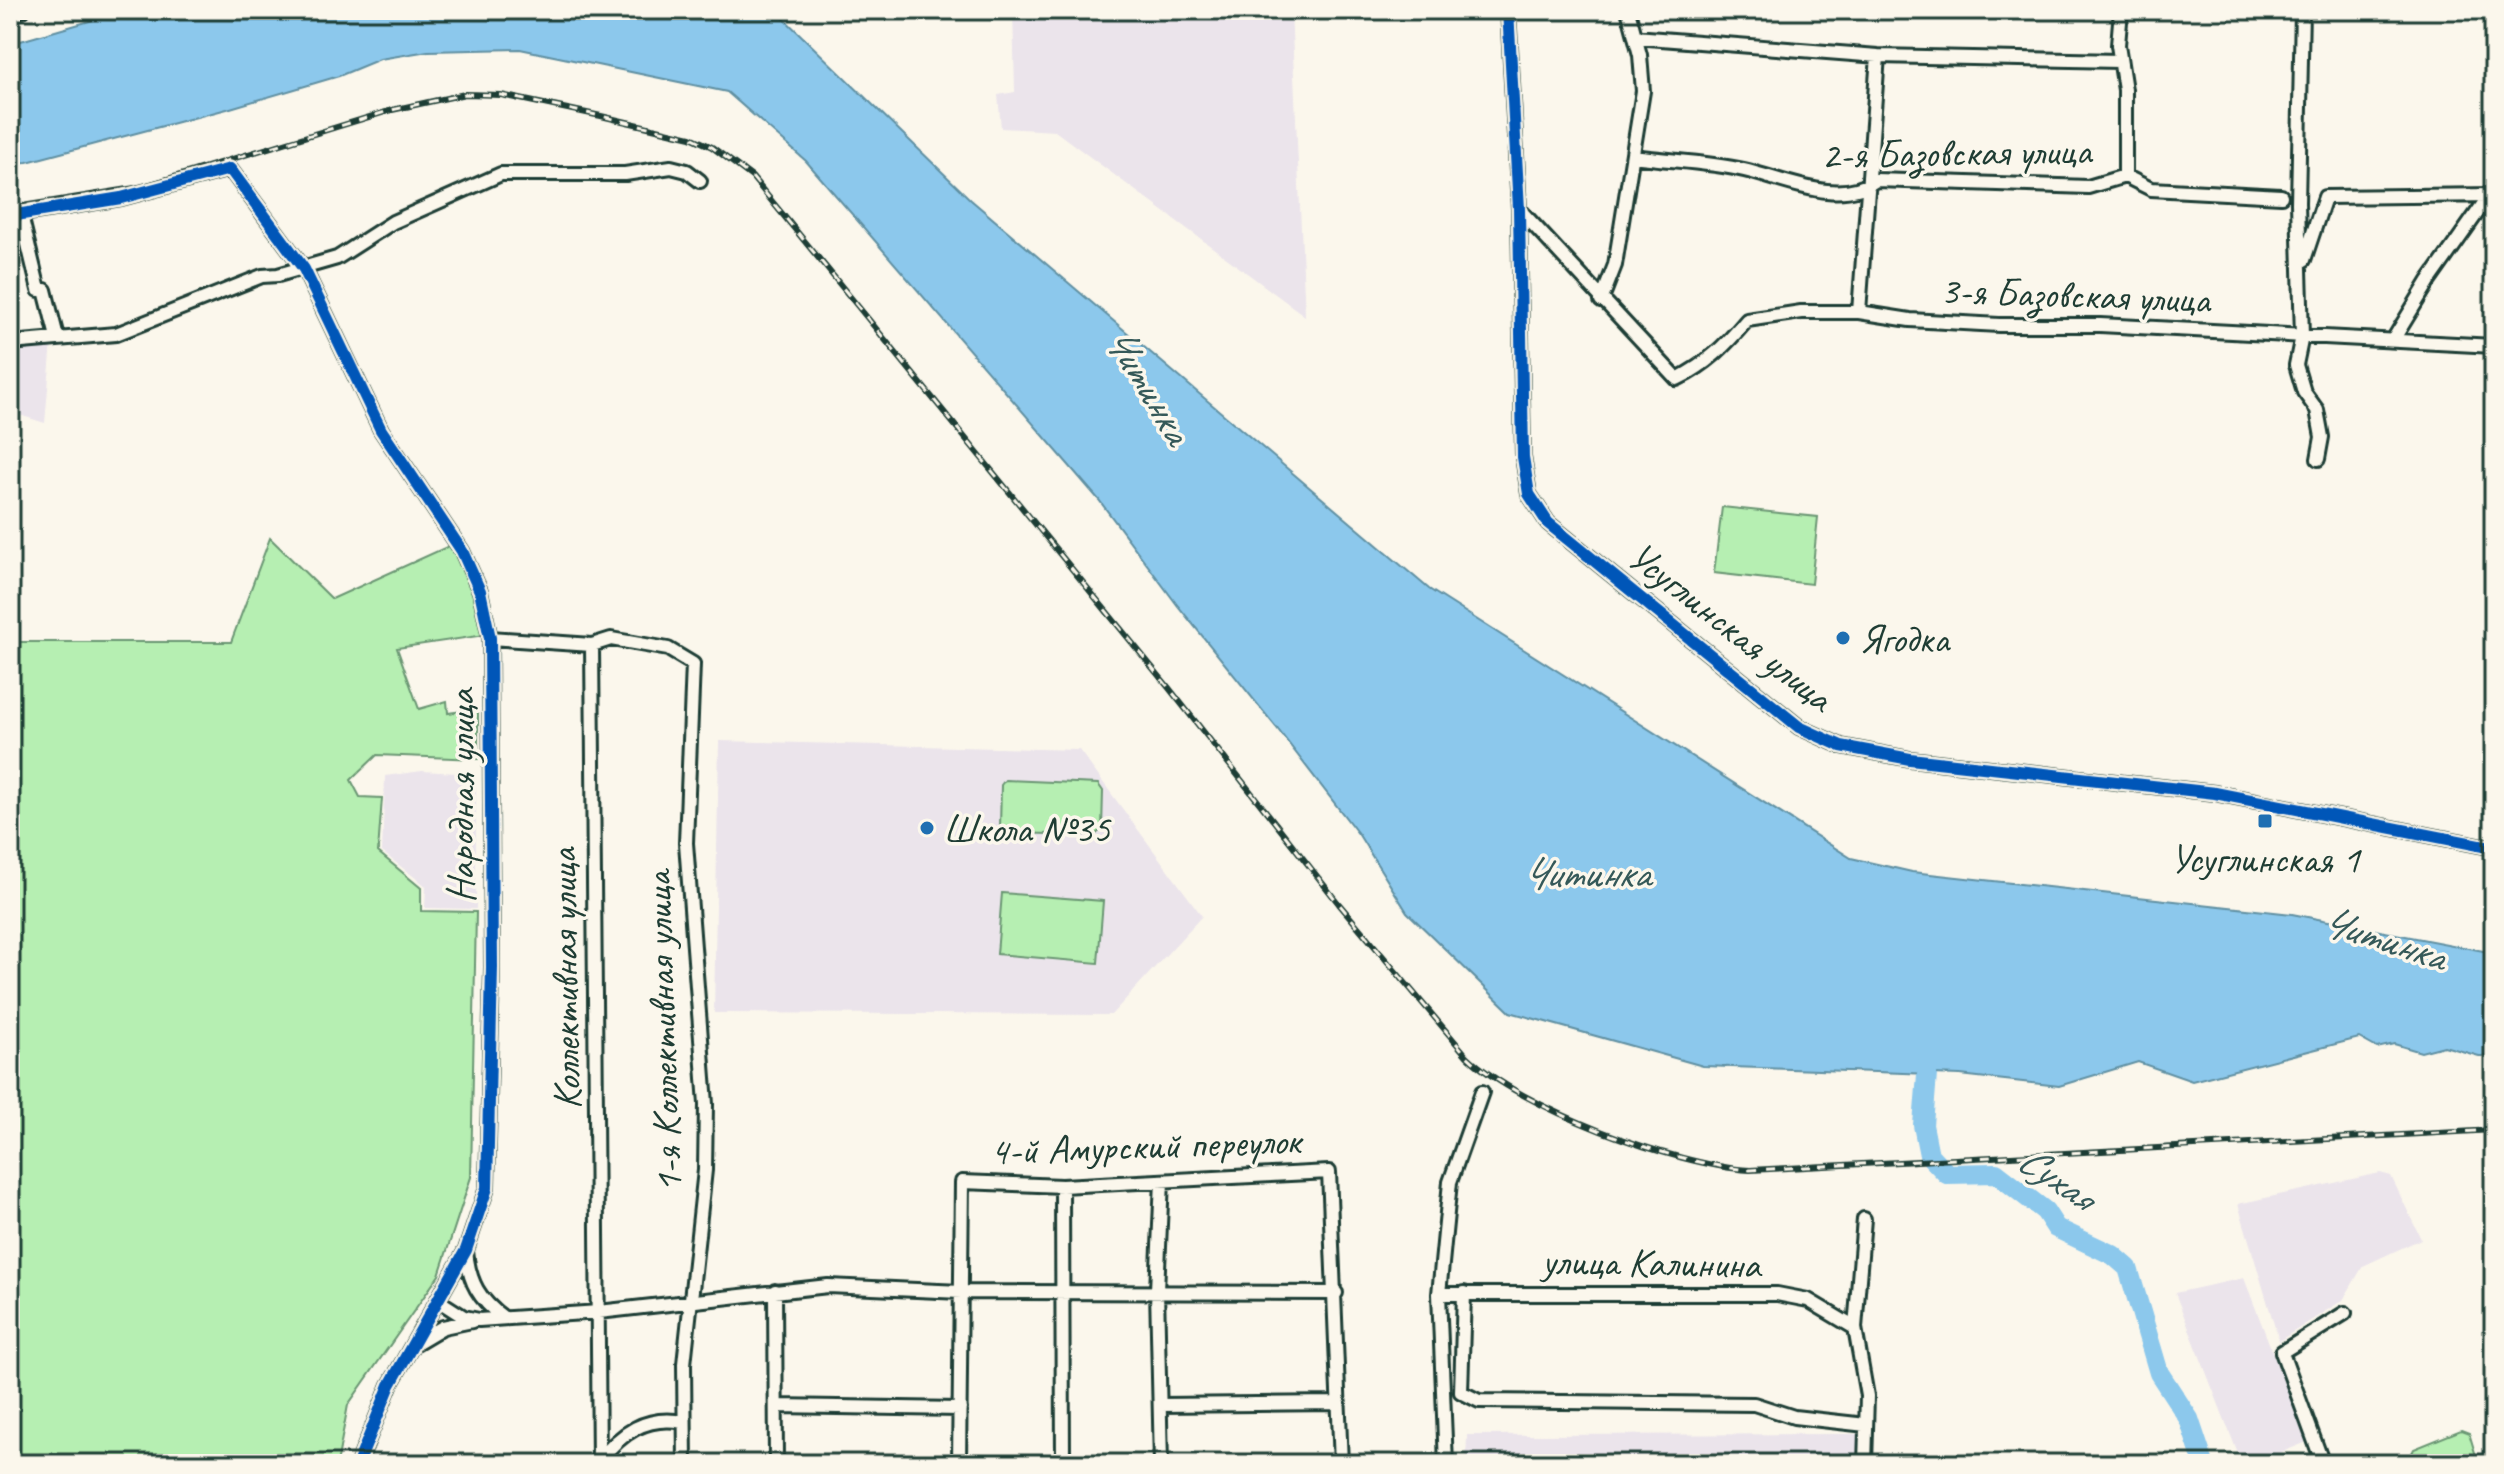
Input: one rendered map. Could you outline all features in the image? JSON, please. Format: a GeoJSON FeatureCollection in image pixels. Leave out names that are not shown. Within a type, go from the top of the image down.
{"type":"FeatureCollection","features":[{"type":"Feature","properties":{"kind":"street"},"geometry":{"type":"LineString","coordinates":[[10,15],[23,10]]}},
{"type":"Feature","properties":{"kind":"street","name":"Усуглинская улица"},"geometry":{"type":"LineString","coordinates":[[1508,10],[1519,209],[1523,457],[1529,494],[1548,523],[1799,727],[1841,746],[1910,759],[2215,793],[2494,848]]}},
{"type":"Feature","properties":{"kind":"street"},"geometry":{"type":"LineString","coordinates":[[1519,209],[1601,301],[1615,265],[1643,91],[1628,10]]}},
{"type":"Feature","properties":{"kind":"street"},"geometry":{"type":"LineString","coordinates":[[2121,10],[2119,61],[2125,90],[2125,176]]}},
{"type":"Feature","properties":{"kind":"street"},"geometry":{"type":"LineString","coordinates":[[2302,10],[2298,203],[2302,336],[2296,365],[2304,392],[2317,410],[2322,437],[2318,459]]}},
{"type":"Feature","properties":{"kind":"street"},"geometry":{"type":"LineString","coordinates":[[1635,37],[1878,56],[2119,61]]}},
{"type":"Feature","properties":{"kind":"street"},"geometry":{"type":"LineString","coordinates":[[1859,312],[1878,56]]}},
{"type":"Feature","properties":{"kind":"street","name":"2-я Базовская улица"},"geometry":{"type":"LineString","coordinates":[[1633,156],[1745,170],[1799,188],[1862,189],[1876,180],[2088,187],[2125,176],[2151,189],[2281,196]]}},
{"type":"Feature","properties":{"kind":"street"},"geometry":{"type":"LineString","coordinates":[[10,343],[116,334],[262,276],[304,269],[337,258],[393,222],[501,174],[625,174],[671,167],[687,171],[700,181]]}},
{"type":"Feature","properties":{"kind":"street","name":"Народная улица"},"geometry":{"type":"LineString","coordinates":[[15,215],[121,198],[230,169],[304,269],[381,430],[462,551],[480,591],[490,638],[492,967],[487,1188],[466,1250],[390,1385],[358,1464]]}},
{"type":"Feature","properties":{"kind":"street"},"geometry":{"type":"LineString","coordinates":[[2301,267],[2325,197],[2373,194],[2492,196]]}},
{"type":"Feature","properties":{"kind":"street"},"geometry":{"type":"LineString","coordinates":[[2393,340],[2429,281],[2492,196]]}},
{"type":"Feature","properties":{"kind":"street"},"geometry":{"type":"LineString","coordinates":[[15,215],[39,290],[45,290],[57,337]]}},
{"type":"Feature","properties":{"kind":"street","name":"3-я Базовская улица"},"geometry":{"type":"LineString","coordinates":[[1601,301],[1677,379],[1702,367],[1722,350],[1747,320],[1801,312],[1859,312],[1910,320],[1999,325],[2100,325],[2494,346]]}},
{"type":"Feature","properties":{"kind":"street"},"geometry":{"type":"LineString","coordinates":[[490,638],[592,645]]}},
{"type":"Feature","properties":{"kind":"street","name":"1-я Коллективная улица"},"geometry":{"type":"LineString","coordinates":[[592,645],[611,639],[668,649],[693,664],[686,843],[706,1144],[693,1301],[684,1364],[685,1464]]}},
{"type":"Feature","properties":{"kind":"street","name":"Коллективная улица"},"geometry":{"type":"LineString","coordinates":[[592,645],[599,1462]]}},
{"type":"Feature","properties":{"kind":"street"},"geometry":{"type":"LineString","coordinates":[[1446,1464],[1439,1294],[1450,1182],[1482,1092]]}},
{"type":"Feature","properties":{"kind":"street","name":"4-й Амурский переулок"},"geometry":{"type":"LineString","coordinates":[[961,1292],[962,1182],[1062,1186],[1329,1172],[1336,1293]]}},
{"type":"Feature","properties":{"kind":"street"},"geometry":{"type":"LineString","coordinates":[[1161,1464],[1157,1290],[1162,1181]]}},
{"type":"Feature","properties":{"kind":"street"},"geometry":{"type":"LineString","coordinates":[[1062,1186],[1063,1464]]}},
{"type":"Feature","properties":{"kind":"street"},"geometry":{"type":"LineString","coordinates":[[1864,1219],[1855,1328],[1867,1396],[1865,1464]]}},
{"type":"Feature","properties":{"kind":"street"},"geometry":{"type":"LineString","coordinates":[[466,1250],[468,1271],[475,1290],[487,1306],[504,1318]]}},
{"type":"Feature","properties":{"kind":"street"},"geometry":{"type":"LineString","coordinates":[[410,1348],[443,1327],[479,1320],[599,1312],[828,1286],[961,1292],[1157,1290],[1336,1293],[1341,1464]]}},
{"type":"Feature","properties":{"kind":"street"},"geometry":{"type":"LineString","coordinates":[[775,1291],[776,1464]]}},
{"type":"Feature","properties":{"kind":"street"},"geometry":{"type":"LineString","coordinates":[[959,1464],[961,1292]]}},
{"type":"Feature","properties":{"kind":"street"},"geometry":{"type":"LineString","coordinates":[[1464,1293],[1461,1392],[1479,1401],[1754,1404],[1794,1417],[1866,1425]]}},
{"type":"Feature","properties":{"kind":"street","name":"улица Калинина"},"geometry":{"type":"LineString","coordinates":[[1439,1294],[1777,1294],[1808,1300],[1855,1328]]}},
{"type":"Feature","properties":{"kind":"street"},"geometry":{"type":"LineString","coordinates":[[439,1301],[464,1317],[479,1320]]}},
{"type":"Feature","properties":{"kind":"street"},"geometry":{"type":"LineString","coordinates":[[2323,1464],[2282,1352],[2345,1313]]}},
{"type":"Feature","properties":{"kind":"street"},"geometry":{"type":"LineString","coordinates":[[1160,1405],[1339,1403]]}},
{"type":"Feature","properties":{"kind":"street"},"geometry":{"type":"LineString","coordinates":[[777,1406],[960,1409]]}},
{"type":"Feature","properties":{"kind":"street"},"geometry":{"type":"LineString","coordinates":[[599,1462],[628,1429],[654,1422],[683,1422]]}},
{"type":"Feature","properties":{"kind":"shaded area"},"geometry":{"type":"Polygon","coordinates":[[[1013,10],[1291,10],[1305,316],[1055,131],[1001,128],[998,95],[1015,92],[1013,10]]]}},
{"type":"Feature","properties":{"kind":"shaded area"},"geometry":{"type":"Polygon","coordinates":[[[52,342],[45,423],[10,412],[10,348],[52,342]]]}},
{"type":"Feature","properties":{"kind":"shaded area","name":"Школа №35"},"geometry":{"type":"Polygon","coordinates":[[[719,741],[1079,750],[1202,916],[1111,1015],[714,1013],[719,741]]]}},
{"type":"Feature","properties":{"kind":"shaded area"},"geometry":{"type":"Polygon","coordinates":[[[422,771],[476,774],[476,909],[425,908],[426,886],[382,852],[385,776],[422,771]]]}},
{"type":"Feature","properties":{"kind":"shaded area"},"geometry":{"type":"Polygon","coordinates":[[[2380,1173],[2391,1176],[2421,1239],[2363,1266],[2343,1300],[2279,1341],[2238,1204],[2380,1173]]]}},
{"type":"Feature","properties":{"kind":"shaded area"},"geometry":{"type":"Polygon","coordinates":[[[2244,1278],[2307,1442],[2252,1464],[2242,1464],[2175,1293],[2244,1278]]]}},
{"type":"Feature","properties":{"kind":"shaded area"},"geometry":{"type":"Polygon","coordinates":[[[1859,1434],[1857,1464],[1466,1464],[1467,1435],[1859,1434]]]}},
{"type":"Feature","properties":{"kind":"green space"},"geometry":{"type":"Polygon","coordinates":[[[1722,507],[1818,517],[1811,584],[1714,573],[1722,507]]]}},
{"type":"Feature","properties":{"kind":"green space"},"geometry":{"type":"Polygon","coordinates":[[[270,538],[332,599],[451,545],[478,595],[485,635],[397,648],[419,709],[447,701],[448,713],[478,709],[478,759],[377,755],[351,780],[360,797],[382,798],[378,852],[421,888],[421,911],[476,912],[471,1177],[439,1275],[348,1405],[337,1464],[10,1464],[10,642],[231,642],[270,538]]]}},
{"type":"Feature","properties":{"kind":"green space"},"geometry":{"type":"Polygon","coordinates":[[[1005,780],[1098,784],[1103,791],[1102,829],[1095,835],[1007,833],[1000,828],[1001,785],[1005,780]]]}},
{"type":"Feature","properties":{"kind":"green space"},"geometry":{"type":"Polygon","coordinates":[[[1002,893],[1103,901],[1098,963],[997,954],[1002,893]]]}},
{"type":"Feature","properties":{"kind":"green space"},"geometry":{"type":"Polygon","coordinates":[[[2461,1430],[2469,1433],[2476,1456],[2475,1464],[2415,1464],[2411,1455],[2414,1449],[2461,1430]]]}},
{"type":"Feature","properties":{"kind":"water","name":"Читинка"},"geometry":{"type":"Polygon","coordinates":[[[128,10],[775,10],[971,200],[1429,589],[1851,858],[1912,872],[2292,914],[2494,953],[2494,1056],[2479,1056],[2444,1046],[2421,1052],[2394,1044],[2377,1048],[2359,1038],[2192,1081],[2138,1062],[2059,1086],[1960,1075],[1703,1066],[1510,1012],[1407,912],[1359,835],[1178,606],[1099,500],[806,161],[727,92],[520,49],[428,51],[380,59],[339,76],[227,109],[27,162],[10,163],[10,44],[128,10]]]}},
{"type":"Feature","properties":{"kind":"waterway","name":"Сухая"},"geometry":{"type":"LineString","coordinates":[[1929,1049],[1923,1125],[1929,1155],[1947,1174],[1996,1173],[2045,1211],[2056,1228],[2113,1255],[2128,1268],[2159,1373],[2189,1419],[2204,1464]]}},
{"type":"Feature","properties":{"kind":"railway"},"geometry":{"type":"LineString","coordinates":[[10,208],[141,187],[392,110],[465,94],[501,95],[601,116],[691,137],[712,147],[752,177],[1169,688],[1339,904],[1467,1056],[1524,1095],[1601,1131],[1681,1158],[1750,1170],[2494,1130]]}},
{"type":"Feature","properties":{"kind":"cycle path"},"geometry":{"type":"LineString","coordinates":[[1508,10],[1519,209],[1523,457],[1529,494],[1548,523],[1799,727],[1841,746],[1910,759],[2215,793],[2494,848]]}},
{"type":"Feature","properties":{"kind":"cycle path"},"geometry":{"type":"LineString","coordinates":[[10,216],[121,198],[230,169],[304,269],[381,430],[462,551],[480,591],[490,638],[492,967],[487,1188],[466,1250],[390,1385],[358,1464]]}},
{"type":"Feature","properties":{"kind":"place","name":"Ягодка"},"geometry":{"type":"Point","coordinates":[1843,638]}},
{"type":"Feature","properties":{"kind":"place","name":"Усуглинская 1"},"geometry":{"type":"Point","coordinates":[2265,821]}},
{"type":"Feature","properties":{"kind":"place","name":"Школа №35"},"geometry":{"type":"Point","coordinates":[927,828]}}]}
